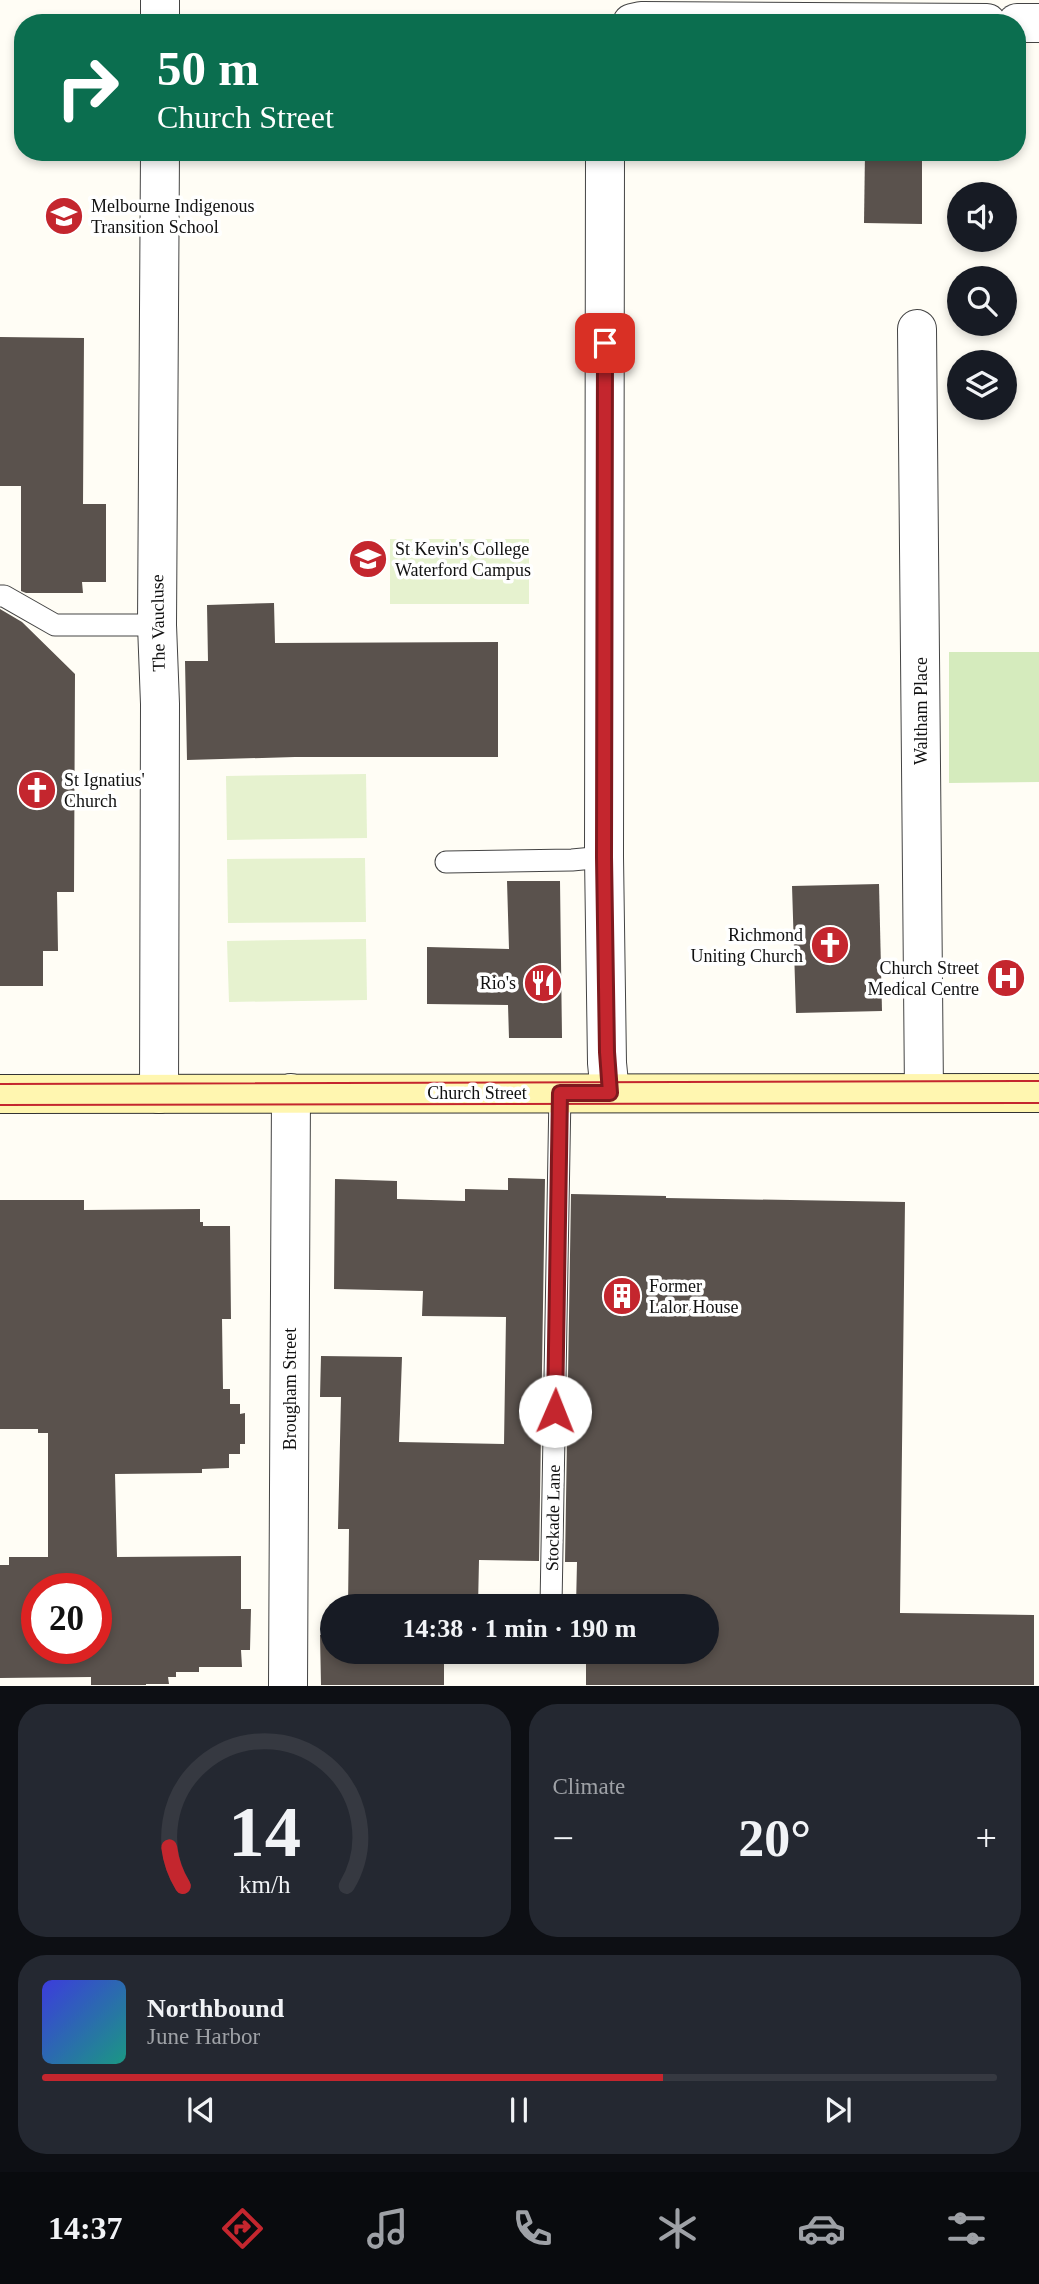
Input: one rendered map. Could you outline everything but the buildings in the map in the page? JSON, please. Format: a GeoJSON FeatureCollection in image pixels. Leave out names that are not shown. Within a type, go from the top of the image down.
{"type":"FeatureCollection","features":[{"type":"Feature","properties":{"kind":"main road","name":"Church Street"},"geometry":{"type":"LineString","coordinates":[[0,1094],[1039,1093]]}},
{"type":"Feature","properties":{"kind":"street","name":"The Vaucluse"},"geometry":{"type":"LineString","coordinates":[[159,1094],[160,704],[157,625],[160,161]]}},
{"type":"Feature","properties":{"kind":"street"},"geometry":{"type":"LineString","coordinates":[[605,161],[604,857],[610,1093]]}},
{"type":"Feature","properties":{"kind":"street","name":"Waltham Place"},"geometry":{"type":"LineString","coordinates":[[917,329],[924,1093]]}},
{"type":"Feature","properties":{"kind":"street","name":"Brougham Street"},"geometry":{"type":"LineString","coordinates":[[288,1685],[291,1093]]}},
{"type":"Feature","properties":{"kind":"lane"},"geometry":{"type":"LineString","coordinates":[[0,596],[55,625],[157,625]]}},
{"type":"Feature","properties":{"kind":"lane"},"geometry":{"type":"LineString","coordinates":[[446,862],[604,857]]}},
{"type":"Feature","properties":{"kind":"lane","name":"Stockade Lane"},"geometry":{"type":"LineString","coordinates":[[551,1594],[560,1093]]}},
{"type":"Feature","properties":{"kind":"green space"},"geometry":{"type":"Polygon","coordinates":[[[390,539],[529,539],[529,604],[390,604],[390,539]]]}},
{"type":"Feature","properties":{"kind":"green space"},"geometry":{"type":"Polygon","coordinates":[[[949,652],[1039,652],[1039,782],[949,783],[949,652]]]}},
{"type":"Feature","properties":{"kind":"green space"},"geometry":{"type":"Polygon","coordinates":[[[366,774],[367,838],[227,840],[226,776],[366,774]]]}},
{"type":"Feature","properties":{"kind":"green space"},"geometry":{"type":"Polygon","coordinates":[[[365,858],[366,922],[228,923],[227,859],[365,858]]]}},
{"type":"Feature","properties":{"kind":"green space"},"geometry":{"type":"Polygon","coordinates":[[[366,939],[367,1000],[229,1002],[227,941],[366,939]]]}},
{"type":"Feature","properties":{"kind":"tram line"},"geometry":{"type":"LineString","coordinates":[[0,1084],[1039,1081]]}},
{"type":"Feature","properties":{"kind":"tram line"},"geometry":{"type":"LineString","coordinates":[[0,1105],[1039,1103]]}},
{"type":"Feature","properties":{"kind":"place","name":"Melbourne Indigenous Transition School"},"geometry":{"type":"Point","coordinates":[64,216]}},
{"type":"Feature","properties":{"kind":"place","name":"St Kevin's College Waterford Campus"},"geometry":{"type":"Point","coordinates":[368,559]}},
{"type":"Feature","properties":{"kind":"place","name":"St Ignatius' Church"},"geometry":{"type":"Point","coordinates":[37,790]}},
{"type":"Feature","properties":{"kind":"place","name":"Richmond Uniting Church"},"geometry":{"type":"Point","coordinates":[830,945]}},
{"type":"Feature","properties":{"kind":"place","name":"Church Street Medical Centre"},"geometry":{"type":"Point","coordinates":[1006,978]}},
{"type":"Feature","properties":{"kind":"place","name":"Rio's"},"geometry":{"type":"Point","coordinates":[543,983]}},
{"type":"Feature","properties":{"kind":"place","name":"Former Lalor House"},"geometry":{"type":"Point","coordinates":[622,1296]}},
{"type":"Feature","properties":{"kind":"route"},"geometry":{"type":"LineString","coordinates":[[555,1411],[560,1093],[610,1093],[604,857],[605,343]]}}]}
